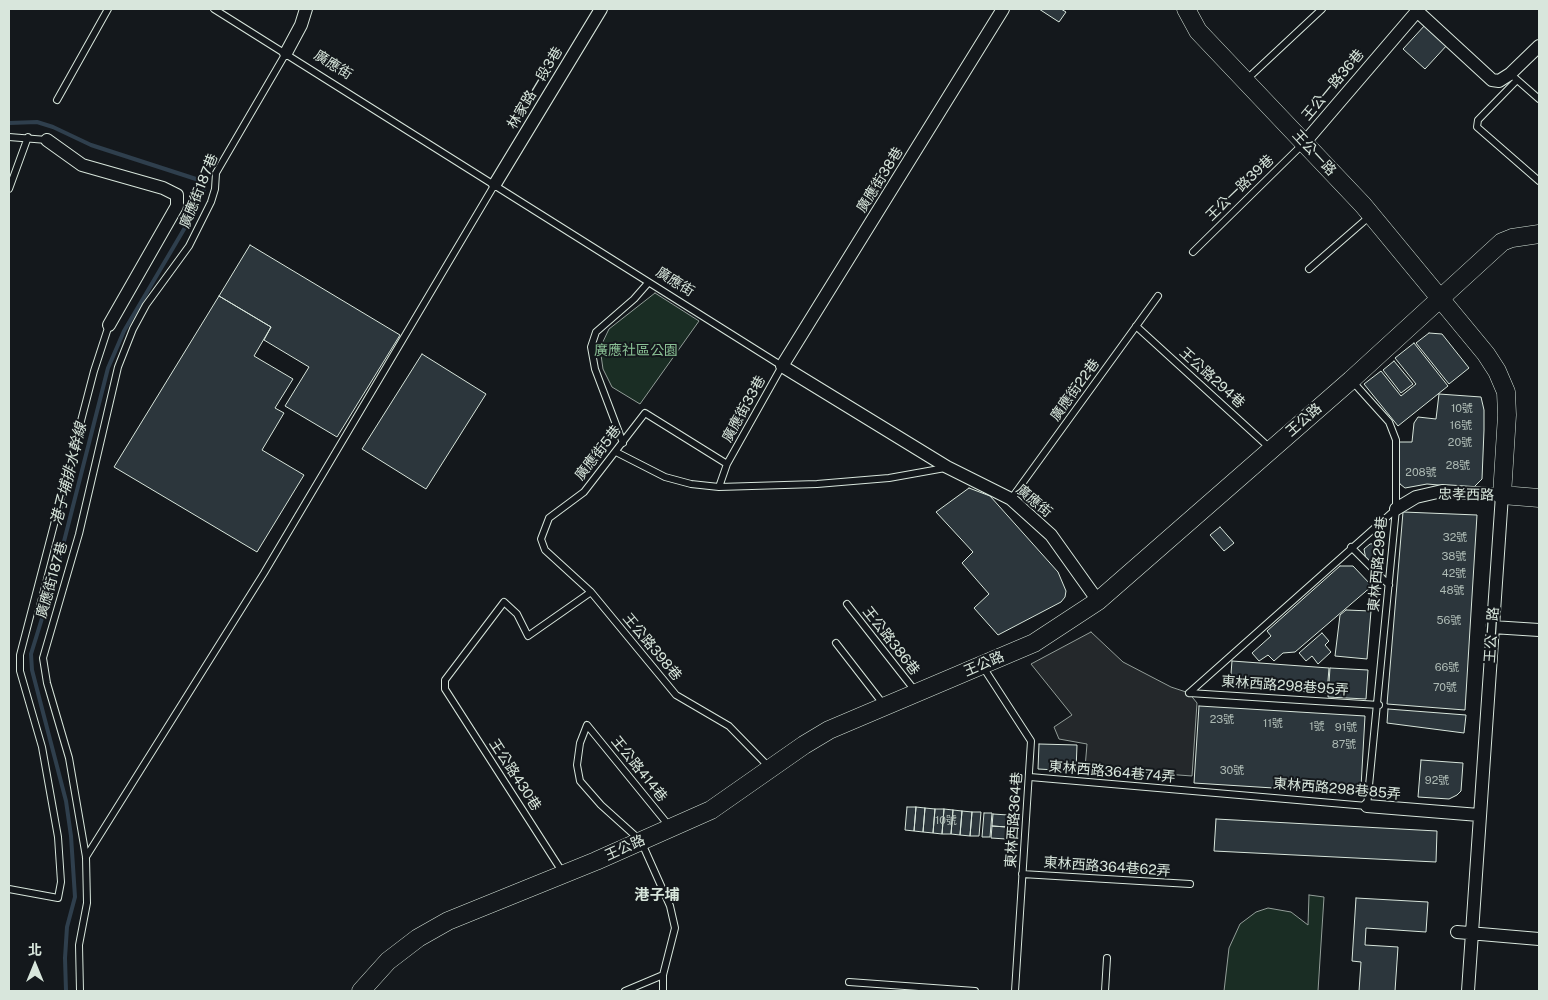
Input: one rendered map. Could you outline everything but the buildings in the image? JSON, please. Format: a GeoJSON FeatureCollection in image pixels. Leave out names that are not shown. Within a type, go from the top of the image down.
{"type":"FeatureCollection","features":[{"type":"Feature","properties":{"kind":"street"},"geometry":{"type":"LineString","coordinates":[[286,53],[301,25],[306,9]]}},
{"type":"Feature","properties":{"kind":"street","name":"林家路一段3巷"},"geometry":{"type":"LineString","coordinates":[[495,184],[601,9]]}},
{"type":"Feature","properties":{"kind":"street","name":"廣應街38巷"},"geometry":{"type":"LineString","coordinates":[[782,366],[1004,9]]}},
{"type":"Feature","properties":{"kind":"street","name":"王公一路"},"geometry":{"type":"LineString","coordinates":[[1186,9],[1198,31],[1305,142],[1441,298]]}},
{"type":"Feature","properties":{"kind":"street"},"geometry":{"type":"LineString","coordinates":[[1418,10],[1492,80],[1500,81],[1513,77],[1538,49]]}},
{"type":"Feature","properties":{"kind":"street","name":"王公一路36巷"},"geometry":{"type":"LineString","coordinates":[[1305,142],[1418,10]]}},
{"type":"Feature","properties":{"kind":"street"},"geometry":{"type":"LineString","coordinates":[[47,140],[82,165],[163,188],[177,195],[177,206],[109,325]]}},
{"type":"Feature","properties":{"kind":"street","name":"王公路"},"geometry":{"type":"LineString","coordinates":[[361,991],[388,961],[418,938],[448,921],[564,874],[711,810],[770,768],[829,730],[884,705],[917,694],[1034,643],[1098,601],[1351,380],[1502,242],[1512,238],[1539,234]]}},
{"type":"Feature","properties":{"kind":"street","name":"王公二路"},"geometry":{"type":"LineString","coordinates":[[1441,298],[1486,354],[1497,372],[1506,392],[1507,415],[1468,991]]}},
{"type":"Feature","properties":{"kind":"street","name":"廣應街"},"geometry":{"type":"LineString","coordinates":[[782,366],[947,467],[1011,499],[1051,536],[1098,601]]}},
{"type":"Feature","properties":{"kind":"street","name":"忠孝西路"},"geometry":{"type":"LineString","coordinates":[[1396,509],[1416,498],[1442,492],[1539,498]]}},
{"type":"Feature","properties":{"kind":"street"},"geometry":{"type":"LineString","coordinates":[[1492,627],[1539,630]]}},
{"type":"Feature","properties":{"kind":"street","name":"東林西路298巷85弄"},"geometry":{"type":"LineString","coordinates":[[1367,806],[1479,815]]}},
{"type":"Feature","properties":{"kind":"street"},"geometry":{"type":"LineString","coordinates":[[1457,932],[1539,940]]}},
{"type":"Feature","properties":{"kind":"lane"},"geometry":{"type":"LineString","coordinates":[[57,100],[108,9]]}},
{"type":"Feature","properties":{"kind":"lane","name":"廣應街"},"geometry":{"type":"LineString","coordinates":[[214,9],[782,366]]}},
{"type":"Feature","properties":{"kind":"lane"},"geometry":{"type":"LineString","coordinates":[[1245,81],[1322,9]]}},
{"type":"Feature","properties":{"kind":"lane","name":"廣應街187巷"},"geometry":{"type":"LineString","coordinates":[[80,991],[79,945],[87,903],[86,858],[70,758],[47,683],[43,658],[79,534],[118,367],[133,329],[146,305],[189,246],[211,202],[215,189],[216,173],[286,53]]}},
{"type":"Feature","properties":{"kind":"lane"},"geometry":{"type":"LineString","coordinates":[[1539,99],[1513,77],[1478,120],[1477,127],[1539,181]]}},
{"type":"Feature","properties":{"kind":"lane"},"geometry":{"type":"LineString","coordinates":[[9,137],[47,140]]}},
{"type":"Feature","properties":{"kind":"lane"},"geometry":{"type":"LineString","coordinates":[[9,189],[28,137]]}},
{"type":"Feature","properties":{"kind":"lane","name":"王公一路39巷"},"geometry":{"type":"LineString","coordinates":[[1193,252],[1305,142]]}},
{"type":"Feature","properties":{"kind":"lane"},"geometry":{"type":"LineString","coordinates":[[86,858],[264,573],[495,184]]}},
{"type":"Feature","properties":{"kind":"lane"},"geometry":{"type":"LineString","coordinates":[[1309,269],[1371,216]]}},
{"type":"Feature","properties":{"kind":"lane"},"geometry":{"type":"LineString","coordinates":[[623,443],[595,369],[591,347],[596,332],[634,299],[648,283]]}},
{"type":"Feature","properties":{"kind":"lane","name":"廣應街22巷"},"geometry":{"type":"LineString","coordinates":[[1011,499],[1158,296]]}},
{"type":"Feature","properties":{"kind":"lane"},"geometry":{"type":"LineString","coordinates":[[9,889],[58,898],[61,882],[58,837],[42,747],[20,671],[20,655],[94,371],[109,325]]}},
{"type":"Feature","properties":{"kind":"lane","name":"王公路294巷"},"geometry":{"type":"LineString","coordinates":[[1136,326],[1272,450]]}},
{"type":"Feature","properties":{"kind":"lane","name":"廣應街33巷"},"geometry":{"type":"LineString","coordinates":[[719,486],[727,464],[782,366]]}},
{"type":"Feature","properties":{"kind":"lane"},"geometry":{"type":"LineString","coordinates":[[1351,380],[1389,422],[1395,433],[1396,509]]}},
{"type":"Feature","properties":{"kind":"lane","name":"廣應街33巷"},"geometry":{"type":"LineString","coordinates":[[645,414],[727,464]]}},
{"type":"Feature","properties":{"kind":"lane","name":"廣應街5巷"},"geometry":{"type":"LineString","coordinates":[[591,592],[545,550],[541,540],[549,518],[584,492],[645,414]]}},
{"type":"Feature","properties":{"kind":"lane"},"geometry":{"type":"LineString","coordinates":[[616,452],[665,477],[691,484],[719,486],[826,484],[889,478],[947,467]]}},
{"type":"Feature","properties":{"kind":"lane","name":"東林西路298巷"},"geometry":{"type":"LineString","coordinates":[[1190,693],[1351,547],[1396,509]]}},
{"type":"Feature","properties":{"kind":"lane","name":"東林西路298巷"},"geometry":{"type":"LineString","coordinates":[[1367,806],[1379,705],[1396,509]]}},
{"type":"Feature","properties":{"kind":"lane"},"geometry":{"type":"LineString","coordinates":[[1351,547],[1389,585]]}},
{"type":"Feature","properties":{"kind":"lane","name":"王公路430巷"},"geometry":{"type":"LineString","coordinates":[[564,874],[445,689],[445,680],[504,602],[517,614],[528,636],[591,592]]}},
{"type":"Feature","properties":{"kind":"lane","name":"王公路398巷"},"geometry":{"type":"LineString","coordinates":[[591,592],[676,695],[729,726],[770,768]]}},
{"type":"Feature","properties":{"kind":"lane","name":"王公路386巷"},"geometry":{"type":"LineString","coordinates":[[846,604],[917,694]]}},
{"type":"Feature","properties":{"kind":"lane"},"geometry":{"type":"LineString","coordinates":[[836,643],[884,705]]}},
{"type":"Feature","properties":{"kind":"lane","name":"東林西路364巷"},"geometry":{"type":"LineString","coordinates":[[981,665],[1031,742],[1015,991]]}},
{"type":"Feature","properties":{"kind":"lane","name":"東林西路298巷95弄"},"geometry":{"type":"LineString","coordinates":[[1190,693],[1379,705]]}},
{"type":"Feature","properties":{"kind":"lane","name":"王公路414巷"},"geometry":{"type":"LineString","coordinates":[[641,841],[601,805],[580,781],[577,765],[580,743],[587,725],[671,828]]}},
{"type":"Feature","properties":{"kind":"lane","name":"東林西路364巷74弄"},"geometry":{"type":"LineString","coordinates":[[1030,777],[1193,792]]}},
{"type":"Feature","properties":{"kind":"lane","name":"東林西路298巷85弄"},"geometry":{"type":"LineString","coordinates":[[1193,792],[1367,806]]}},
{"type":"Feature","properties":{"kind":"lane"},"geometry":{"type":"LineString","coordinates":[[641,841],[670,906],[675,928],[663,974],[663,991]]}},
{"type":"Feature","properties":{"kind":"lane","name":"東林西路364巷62弄"},"geometry":{"type":"LineString","coordinates":[[1022,874],[1190,884]]}},
{"type":"Feature","properties":{"kind":"lane"},"geometry":{"type":"LineString","coordinates":[[1105,991],[1108,958]]}},
{"type":"Feature","properties":{"kind":"lane"},"geometry":{"type":"LineString","coordinates":[[626,991],[663,974]]}},
{"type":"Feature","properties":{"kind":"lane"},"geometry":{"type":"LineString","coordinates":[[849,982],[975,991]]}},
{"type":"Feature","properties":{"kind":"green space","name":"廣應社區公園"},"geometry":{"type":"Polygon","coordinates":[[[655,293],[699,321],[640,404],[612,387],[603,369],[600,348],[609,329],[655,293]]]}},
{"type":"Feature","properties":{"kind":"green space"},"geometry":{"type":"Polygon","coordinates":[[[1309,895],[1324,897],[1318,991],[1224,991],[1229,948],[1240,924],[1256,912],[1268,908],[1291,912],[1308,925],[1309,895]]]}},
{"type":"Feature","properties":{"kind":"shaded area"},"geometry":{"type":"Polygon","coordinates":[[[1091,632],[1123,662],[1171,687],[1189,693],[1197,703],[1192,776],[1085,768],[1087,744],[1059,739],[1054,727],[1072,715],[1031,664],[1091,632]]]}},
{"type":"Feature","properties":{"kind":"waterway","name":"港子埔排水幹線"},"geometry":{"type":"LineString","coordinates":[[9,123],[37,122],[53,127],[91,145],[196,179],[202,182],[205,187],[193,214],[124,331],[108,368],[56,573],[31,654],[32,670],[66,801],[71,836],[75,897],[67,927],[65,958],[66,991]]}},
{"type":"Feature","properties":{"kind":"district","name":"港子埔"},"geometry":{"type":"Point","coordinates":[657,895]}}]}
